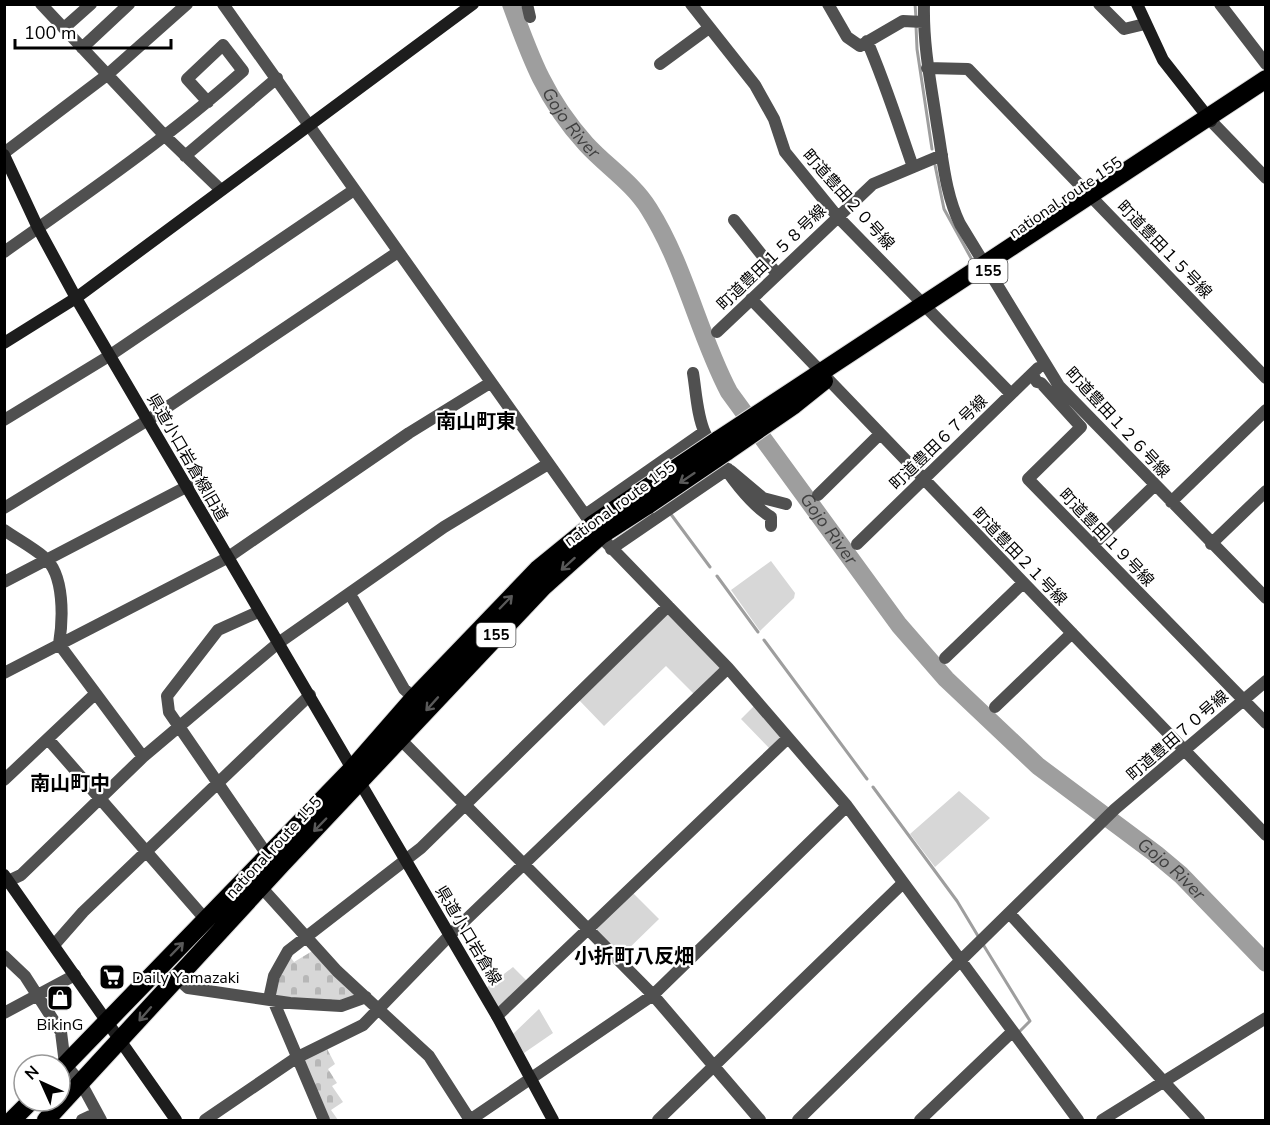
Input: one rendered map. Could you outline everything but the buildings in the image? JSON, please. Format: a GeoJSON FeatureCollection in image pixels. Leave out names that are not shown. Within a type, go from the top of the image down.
{"type":"FeatureCollection","features":[{"type":"Feature","properties":{"kind":"highway","name":"national route 155"},"geometry":{"type":"LineString","coordinates":[[46,1120],[262,888],[356,776],[414,698],[538,569],[823,375],[1210,119],[1266,79]]}},
{"type":"Feature","properties":{"kind":"highway","name":"national route 155"},"geometry":{"type":"LineString","coordinates":[[1210,119],[1266,85]]}},
{"type":"Feature","properties":{"kind":"highway","name":"national route 155"},"geometry":{"type":"LineString","coordinates":[[72,1058],[268,855],[400,739],[597,531]]}},
{"type":"Feature","properties":{"kind":"street"},"geometry":{"type":"LineString","coordinates":[[41,4],[166,137],[221,190]]}},
{"type":"Feature","properties":{"kind":"street"},"geometry":{"type":"LineString","coordinates":[[64,28],[91,4]]}},
{"type":"Feature","properties":{"kind":"street"},"geometry":{"type":"LineString","coordinates":[[82,48],[129,4]]}},
{"type":"Feature","properties":{"kind":"street"},"geometry":{"type":"LineString","coordinates":[[4,154],[107,75],[188,4]]}},
{"type":"Feature","properties":{"kind":"street"},"geometry":{"type":"LineString","coordinates":[[223,4],[597,531],[728,668],[847,806],[1078,1120]]}},
{"type":"Feature","properties":{"kind":"street"},"geometry":{"type":"LineString","coordinates":[[4,343],[76,298],[473,4]]}},
{"type":"Feature","properties":{"kind":"street","name":"町道豊田２０号線"},"geometry":{"type":"LineString","coordinates":[[691,4],[767,104],[785,152],[837,216],[1011,394]]}},
{"type":"Feature","properties":{"kind":"street"},"geometry":{"type":"LineString","coordinates":[[828,4],[854,44],[860,46],[903,21],[923,22]]}},
{"type":"Feature","properties":{"kind":"street","name":"町道豊田１２６号線"},"geometry":{"type":"LineString","coordinates":[[924,4],[923,22],[927,68],[953,208],[986,267],[1043,364],[1059,386],[1266,598]]}},
{"type":"Feature","properties":{"kind":"street"},"geometry":{"type":"LineString","coordinates":[[1099,4],[1124,29],[1145,24]]}},
{"type":"Feature","properties":{"kind":"street"},"geometry":{"type":"LineString","coordinates":[[1137,4],[1163,60],[1210,119],[1266,178]]}},
{"type":"Feature","properties":{"kind":"street"},"geometry":{"type":"LineString","coordinates":[[1220,4],[1266,64]]}},
{"type":"Feature","properties":{"kind":"street"},"geometry":{"type":"LineString","coordinates":[[660,64],[709,28]]}},
{"type":"Feature","properties":{"kind":"street"},"geometry":{"type":"LineString","coordinates":[[867,41],[887,85],[890,103],[913,167]]}},
{"type":"Feature","properties":{"kind":"street"},"geometry":{"type":"LineString","coordinates":[[4,252],[166,137],[208,102],[243,71],[223,45],[187,79],[208,102]]}},
{"type":"Feature","properties":{"kind":"street","name":"町道豊田１５号線"},"geometry":{"type":"LineString","coordinates":[[927,68],[968,69],[1266,378]]}},
{"type":"Feature","properties":{"kind":"street"},"geometry":{"type":"LineString","coordinates":[[185,156],[277,78]]}},
{"type":"Feature","properties":{"kind":"street","name":"県道小口岩倉線旧道"},"geometry":{"type":"LineString","coordinates":[[4,154],[38,228],[76,298],[356,776]]}},
{"type":"Feature","properties":{"kind":"street","name":"町道豊田１５８号線"},"geometry":{"type":"LineString","coordinates":[[717,332],[873,184],[942,155]]}},
{"type":"Feature","properties":{"kind":"street"},"geometry":{"type":"LineString","coordinates":[[4,420],[109,356],[354,190]]}},
{"type":"Feature","properties":{"kind":"street"},"geometry":{"type":"LineString","coordinates":[[734,220],[777,274]]}},
{"type":"Feature","properties":{"kind":"street"},"geometry":{"type":"LineString","coordinates":[[4,508],[148,420],[398,252]]}},
{"type":"Feature","properties":{"kind":"street","name":"町道豊田２１号線"},"geometry":{"type":"LineString","coordinates":[[751,298],[1266,835]]}},
{"type":"Feature","properties":{"kind":"street","name":"町道豊田６７号線"},"geometry":{"type":"LineString","coordinates":[[857,544],[1043,364]]}},
{"type":"Feature","properties":{"kind":"street"},"geometry":{"type":"LineString","coordinates":[[693,373],[723,445],[756,508],[771,517],[771,526]]}},
{"type":"Feature","properties":{"kind":"street","name":"町道豊田１９号線"},"geometry":{"type":"LineString","coordinates":[[1032,374],[1081,427],[1028,479],[1245,698],[1266,723]]}},
{"type":"Feature","properties":{"kind":"street"},"geometry":{"type":"LineString","coordinates":[[4,673],[227,558],[409,433],[490,383]]}},
{"type":"Feature","properties":{"kind":"street"},"geometry":{"type":"LineString","coordinates":[[1170,501],[1266,410]]}},
{"type":"Feature","properties":{"kind":"street"},"geometry":{"type":"LineString","coordinates":[[1096,424],[1039,478],[1245,698],[1266,713]]}},
{"type":"Feature","properties":{"kind":"street"},"geometry":{"type":"LineString","coordinates":[[818,495],[880,434]]}},
{"type":"Feature","properties":{"kind":"street"},"geometry":{"type":"LineString","coordinates":[[723,445],[764,498],[786,504]]}},
{"type":"Feature","properties":{"kind":"street"},"geometry":{"type":"LineString","coordinates":[[597,531],[723,445]]}},
{"type":"Feature","properties":{"kind":"street"},"geometry":{"type":"LineString","coordinates":[[597,531],[723,445]]}},
{"type":"Feature","properties":{"kind":"street"},"geometry":{"type":"LineString","coordinates":[[176,1120],[6,880],[21,875],[143,757],[277,644],[444,527],[548,464]]}},
{"type":"Feature","properties":{"kind":"street"},"geometry":{"type":"LineString","coordinates":[[1098,540],[1155,485]]}},
{"type":"Feature","properties":{"kind":"street"},"geometry":{"type":"LineString","coordinates":[[4,582],[188,486]]}},
{"type":"Feature","properties":{"kind":"street"},"geometry":{"type":"LineString","coordinates":[[1211,544],[1266,491]]}},
{"type":"Feature","properties":{"kind":"street"},"geometry":{"type":"LineString","coordinates":[[4,530],[47,558],[58,585],[64,614],[59,644],[143,757]]}},
{"type":"Feature","properties":{"kind":"street"},"geometry":{"type":"LineString","coordinates":[[945,658],[1023,583]]}},
{"type":"Feature","properties":{"kind":"street"},"geometry":{"type":"LineString","coordinates":[[350,594],[404,689],[414,698]]}},
{"type":"Feature","properties":{"kind":"street"},"geometry":{"type":"LineString","coordinates":[[324,1120],[271,1000],[274,976],[282,958],[405,861],[668,606]]}},
{"type":"Feature","properties":{"kind":"street"},"geometry":{"type":"LineString","coordinates":[[258,612],[218,630],[167,696],[169,712],[268,855]]}},
{"type":"Feature","properties":{"kind":"street"},"geometry":{"type":"LineString","coordinates":[[995,707],[1072,633]]}},
{"type":"Feature","properties":{"kind":"street"},"geometry":{"type":"LineString","coordinates":[[206,1120],[296,1058],[363,1025],[450,935],[728,668]]}},
{"type":"Feature","properties":{"kind":"street","name":"町道豊田７０号線"},"geometry":{"type":"LineString","coordinates":[[798,1120],[1110,814],[1266,681]]}},
{"type":"Feature","properties":{"kind":"street"},"geometry":{"type":"LineString","coordinates":[[4,780],[95,694]]}},
{"type":"Feature","properties":{"kind":"street"},"geometry":{"type":"LineString","coordinates":[[54,945],[83,912],[310,695]]}},
{"type":"Feature","properties":{"kind":"street"},"geometry":{"type":"LineString","coordinates":[[497,1016],[788,738]]}},
{"type":"Feature","properties":{"kind":"street"},"geometry":{"type":"LineString","coordinates":[[48,739],[206,920]]}},
{"type":"Feature","properties":{"kind":"street"},"geometry":{"type":"LineString","coordinates":[[400,739],[653,994],[760,1120]]}},
{"type":"Feature","properties":{"kind":"street","name":"県道小口岩倉線"},"geometry":{"type":"LineString","coordinates":[[356,776],[497,1016],[553,1120]]}},
{"type":"Feature","properties":{"kind":"street"},"geometry":{"type":"LineString","coordinates":[[262,888],[337,972],[429,1056],[470,1120],[653,994],[847,806]]}},
{"type":"Feature","properties":{"kind":"street"},"geometry":{"type":"LineString","coordinates":[[658,1120],[903,883]]}},
{"type":"Feature","properties":{"kind":"street"},"geometry":{"type":"LineString","coordinates":[[1010,914],[1199,1120]]}},
{"type":"Feature","properties":{"kind":"street"},"geometry":{"type":"LineString","coordinates":[[4,956],[26,976],[61,1032],[62,1053]]}},
{"type":"Feature","properties":{"kind":"street"},"geometry":{"type":"LineString","coordinates":[[4,1013],[75,975]]}},
{"type":"Feature","properties":{"kind":"street"},"geometry":{"type":"LineString","coordinates":[[177,978],[188,988],[271,1000],[341,1006],[366,997]]}},
{"type":"Feature","properties":{"kind":"street"},"geometry":{"type":"LineString","coordinates":[[1102,1120],[1266,1018]]}},
{"type":"Feature","properties":{"kind":"street"},"geometry":{"type":"LineString","coordinates":[[920,1120],[1012,1032]]}},
{"type":"Feature","properties":{"kind":"street"},"geometry":{"type":"LineString","coordinates":[[72,1075],[81,1083],[99,1117],[82,1120]]}},
{"type":"Feature","properties":{"kind":"green space"},"geometry":{"type":"Polygon","coordinates":[[[771,561],[795,593],[794,598],[760,631],[731,590],[771,561]]]}},
{"type":"Feature","properties":{"kind":"green space"},"geometry":{"type":"Polygon","coordinates":[[[665,614],[669,614],[720,665],[720,671],[695,695],[666,666],[604,726],[578,699],[665,614]]]}},
{"type":"Feature","properties":{"kind":"green space"},"geometry":{"type":"Polygon","coordinates":[[[755,705],[781,735],[771,750],[741,719],[755,705]]]}},
{"type":"Feature","properties":{"kind":"green space"},"geometry":{"type":"Polygon","coordinates":[[[959,791],[990,818],[935,867],[910,834],[959,791]]]}},
{"type":"Feature","properties":{"kind":"green space"},"geometry":{"type":"Polygon","coordinates":[[[632,892],[659,919],[621,956],[597,931],[597,926],[632,892]]]}},
{"type":"Feature","properties":{"kind":"green space"},"geometry":{"type":"Polygon","coordinates":[[[314,950],[360,996],[341,1004],[274,997],[277,976],[289,955],[294,962],[314,950]]]}},
{"type":"Feature","properties":{"kind":"green space"},"geometry":{"type":"Polygon","coordinates":[[[513,967],[528,982],[501,1007],[496,1006],[486,988],[513,967]]]}},
{"type":"Feature","properties":{"kind":"green space"},"geometry":{"type":"Polygon","coordinates":[[[539,1009],[553,1033],[524,1053],[513,1034],[539,1009]]]}},
{"type":"Feature","properties":{"kind":"green space"},"geometry":{"type":"Polygon","coordinates":[[[325,1045],[335,1064],[328,1069],[337,1083],[332,1086],[343,1102],[331,1110],[338,1120],[328,1120],[303,1057],[325,1045]]]}},
{"type":"Feature","properties":{"kind":"waterway","name":"Gojo River"},"geometry":{"type":"LineString","coordinates":[[511,4],[533,61],[560,111],[586,144],[643,200],[662,231],[682,276],[708,347],[729,392],[899,625],[946,679],[1038,766],[1181,875],[1266,963]]}},
{"type":"Feature","properties":{"kind":"waterway"},"geometry":{"type":"LineString","coordinates":[[915,4],[916,18]]}},
{"type":"Feature","properties":{"kind":"waterway"},"geometry":{"type":"LineString","coordinates":[[916,26],[917,49],[932,149]]}},
{"type":"Feature","properties":{"kind":"waterway"},"geometry":{"type":"LineString","coordinates":[[935,165],[944,209],[971,258]]}},
{"type":"Feature","properties":{"kind":"waterway"},"geometry":{"type":"LineString","coordinates":[[670,513],[710,567]]}},
{"type":"Feature","properties":{"kind":"waterway"},"geometry":{"type":"LineString","coordinates":[[717,576],[758,632]]}},
{"type":"Feature","properties":{"kind":"waterway"},"geometry":{"type":"LineString","coordinates":[[764,640],[867,779]]}},
{"type":"Feature","properties":{"kind":"waterway"},"geometry":{"type":"LineString","coordinates":[[873,787],[957,901],[978,936]]}},
{"type":"Feature","properties":{"kind":"waterway"},"geometry":{"type":"LineString","coordinates":[[984,946],[1030,1021],[1019,1032]]}},
{"type":"Feature","properties":{"kind":"place","name":"Daily Yamazaki"},"geometry":{"type":"Point","coordinates":[112,977]}},
{"type":"Feature","properties":{"kind":"place","name":"BikinG"},"geometry":{"type":"Point","coordinates":[60,998]}},
{"type":"Feature","properties":{"kind":"district","name":"南山町東"},"geometry":{"type":"Point","coordinates":[476,421]}},
{"type":"Feature","properties":{"kind":"district","name":"南山町中"},"geometry":{"type":"Point","coordinates":[70,783]}},
{"type":"Feature","properties":{"kind":"district","name":"小折町八反畑"},"geometry":{"type":"Point","coordinates":[634,956]}}]}
